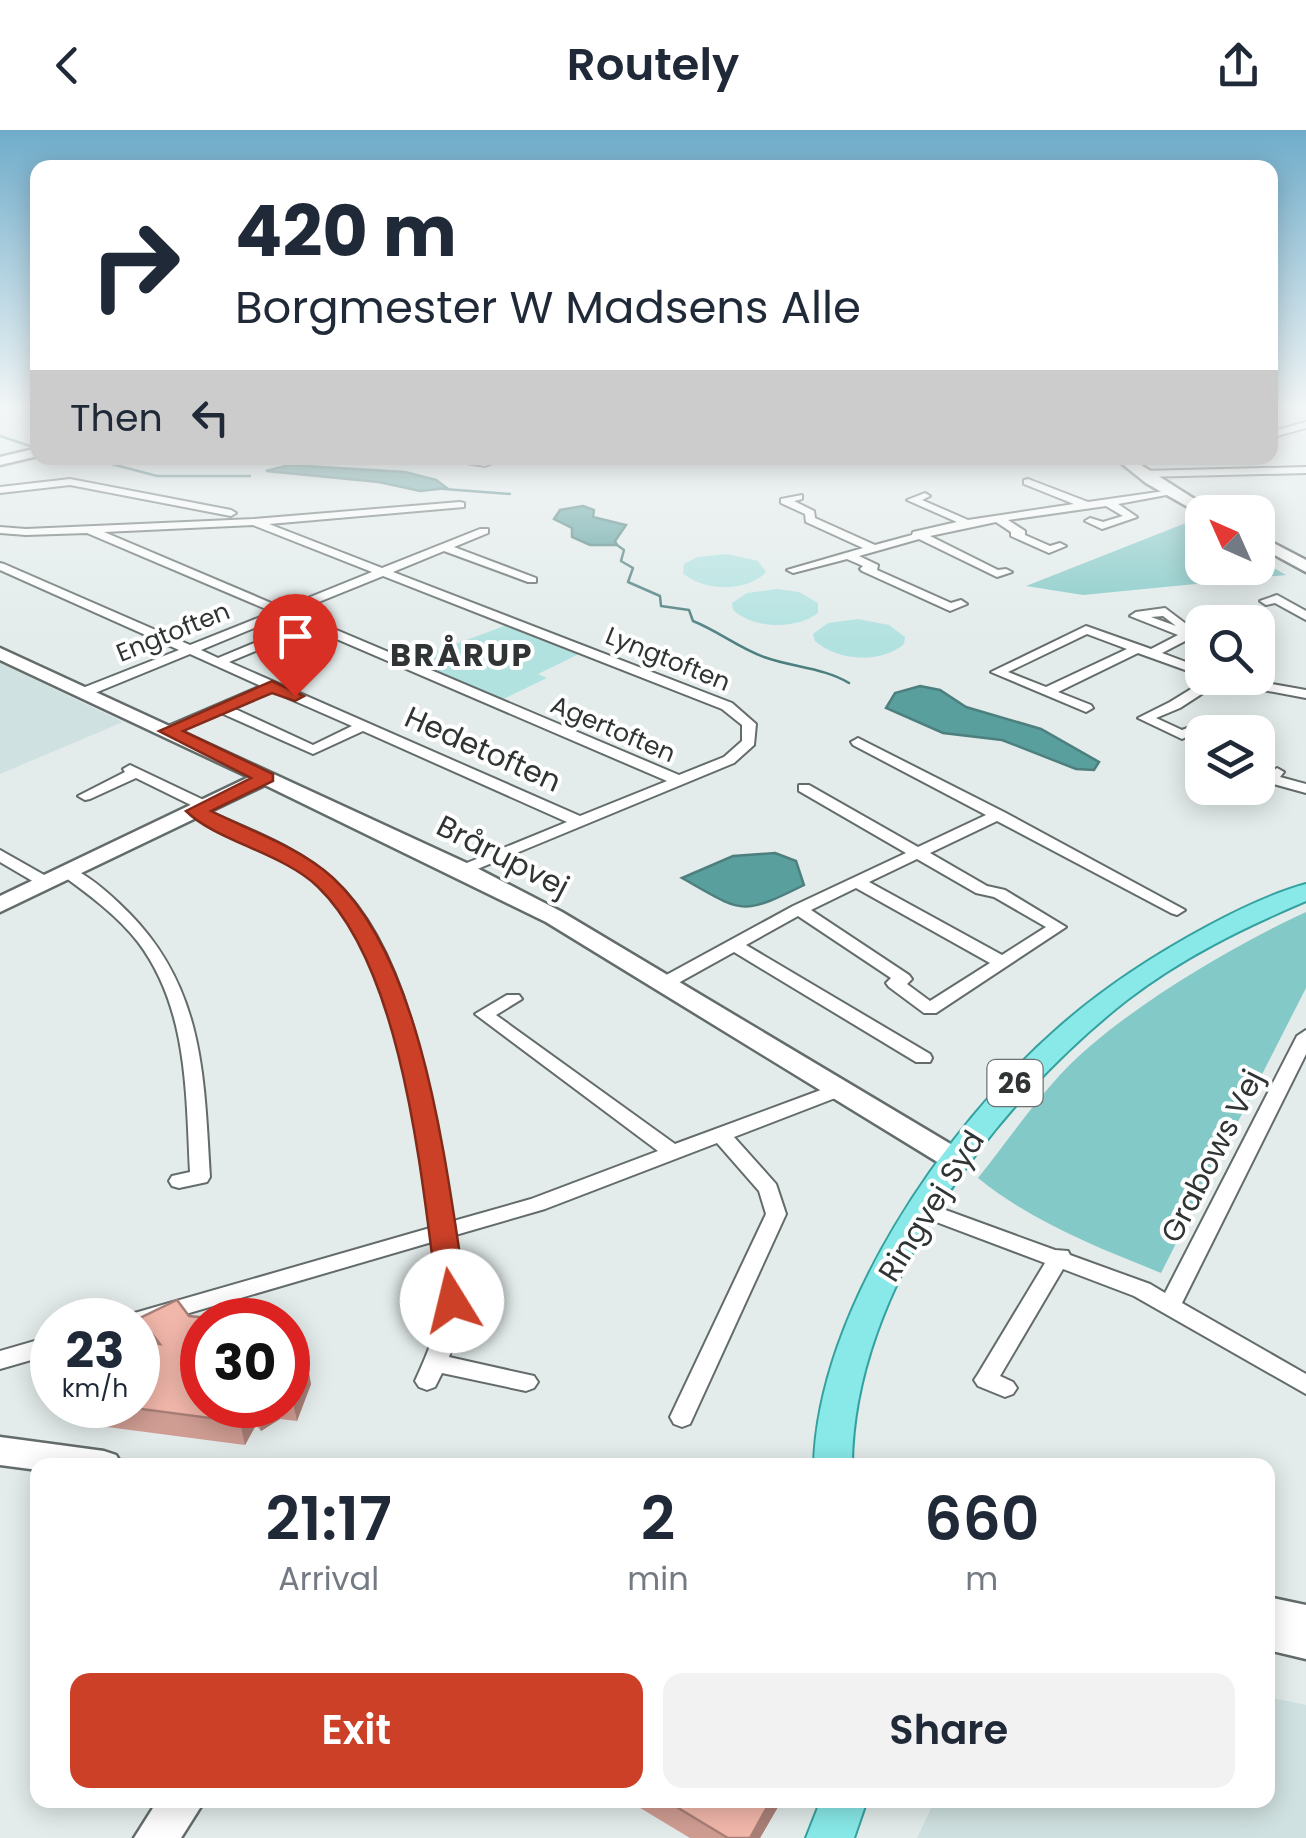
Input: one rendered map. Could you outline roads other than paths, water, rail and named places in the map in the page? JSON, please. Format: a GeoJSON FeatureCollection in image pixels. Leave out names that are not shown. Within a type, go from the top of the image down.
{"type":"FeatureCollection","features":[{"type":"Feature","properties":{"kind":"main road","name":"Ringvej Syd"},"geometry":{"type":"LineString","coordinates":[[833,1458],[837,1401],[881,1283],[954,1159],[1030,1067],[1111,997],[1204,938],[1306,892]]}},
{"type":"Feature","properties":{"kind":"main road","name":"Ringvej Syd"},"geometry":{"type":"LineString","coordinates":[[844,1385],[849,1458]]}},
{"type":"Feature","properties":{"kind":"main road"},"geometry":{"type":"LineString","coordinates":[[830,1838],[841,1808]]}},
{"type":"Feature","properties":{"kind":"street"},"geometry":{"type":"LineString","coordinates":[[0,490],[32,485]]}},
{"type":"Feature","properties":{"kind":"street"},"geometry":{"type":"LineString","coordinates":[[87,485],[240,515],[251,521]]}},
{"type":"Feature","properties":{"kind":"street"},"geometry":{"type":"LineString","coordinates":[[1035,485],[1087,505]]}},
{"type":"Feature","properties":{"kind":"street"},"geometry":{"type":"LineString","coordinates":[[1159,485],[1185,500]]}},
{"type":"Feature","properties":{"kind":"street"},"geometry":{"type":"LineString","coordinates":[[794,570],[967,523],[1172,493]]}},
{"type":"Feature","properties":{"kind":"street"},"geometry":{"type":"LineString","coordinates":[[926,496],[912,500],[967,523]]}},
{"type":"Feature","properties":{"kind":"street"},"geometry":{"type":"LineString","coordinates":[[798,497],[785,501],[810,512],[810,520],[870,548]]}},
{"type":"Feature","properties":{"kind":"street"},"geometry":{"type":"LineString","coordinates":[[1090,521],[1102,526],[1132,517],[1107,502]]}},
{"type":"Feature","properties":{"kind":"street"},"geometry":{"type":"LineString","coordinates":[[0,530],[251,521],[460,505]]}},
{"type":"Feature","properties":{"kind":"street"},"geometry":{"type":"LineString","coordinates":[[997,518],[1021,533],[1015,534],[1049,550],[1060,546]]}},
{"type":"Feature","properties":{"kind":"street","name":"Lyngtoften"},"geometry":{"type":"LineString","coordinates":[[251,521],[742,715],[752,732],[742,751],[680,781],[463,870]]}},
{"type":"Feature","properties":{"kind":"street","name":"Agertoften"},"geometry":{"type":"LineString","coordinates":[[88,529],[680,781]]}},
{"type":"Feature","properties":{"kind":"street","name":"Engtoften"},"geometry":{"type":"LineString","coordinates":[[85,692],[484,531]]}},
{"type":"Feature","properties":{"kind":"street"},"geometry":{"type":"LineString","coordinates":[[0,540],[26,532]]}},
{"type":"Feature","properties":{"kind":"street"},"geometry":{"type":"LineString","coordinates":[[917,534],[998,574],[1006,572]]}},
{"type":"Feature","properties":{"kind":"street"},"geometry":{"type":"LineString","coordinates":[[444,547],[532,580]]}},
{"type":"Feature","properties":{"kind":"street"},"geometry":{"type":"LineString","coordinates":[[1275,550],[1306,567]]}},
{"type":"Feature","properties":{"kind":"street"},"geometry":{"type":"LineString","coordinates":[[846,554],[874,567],[866,569],[950,607],[961,604]]}},
{"type":"Feature","properties":{"kind":"street","name":"Hedetoften"},"geometry":{"type":"LineString","coordinates":[[0,566],[580,822]]}},
{"type":"Feature","properties":{"kind":"street"},"geometry":{"type":"LineString","coordinates":[[1266,600],[1277,599],[1306,616]]}},
{"type":"Feature","properties":{"kind":"street"},"geometry":{"type":"LineString","coordinates":[[219,662],[308,625]]}},
{"type":"Feature","properties":{"kind":"street"},"geometry":{"type":"LineString","coordinates":[[1086,708],[998,672],[1086,630],[1185,666]]}},
{"type":"Feature","properties":{"kind":"street"},"geometry":{"type":"LineString","coordinates":[[1047,692],[1144,651],[1185,641]]}},
{"type":"Feature","properties":{"kind":"street","name":"Brårupvej"},"geometry":{"type":"LineString","coordinates":[[0,652],[463,870],[554,917],[954,1159]]}},
{"type":"Feature","properties":{"kind":"street"},"geometry":{"type":"LineString","coordinates":[[168,731],[272,686]]}},
{"type":"Feature","properties":{"kind":"street"},"geometry":{"type":"LineString","coordinates":[[1275,688],[1306,694]]}},
{"type":"Feature","properties":{"kind":"street"},"geometry":{"type":"LineString","coordinates":[[1185,734],[1145,718],[1192,695]]}},
{"type":"Feature","properties":{"kind":"street","name":"Hedetoften"},"geometry":{"type":"LineString","coordinates":[[222,708],[313,750],[364,726]]}},
{"type":"Feature","properties":{"kind":"street"},"geometry":{"type":"LineString","coordinates":[[858,742],[1177,910]]}},
{"type":"Feature","properties":{"kind":"street"},"geometry":{"type":"LineString","coordinates":[[85,796],[133,770],[299,863],[340,894],[360,921],[378,957],[422,1099],[452,1301],[447,1336],[431,1372],[526,1382]]}},
{"type":"Feature","properties":{"kind":"street"},"geometry":{"type":"LineString","coordinates":[[1277,772],[1271,780],[1306,789]]}},
{"type":"Feature","properties":{"kind":"street"},"geometry":{"type":"LineString","coordinates":[[0,905],[266,778]]}},
{"type":"Feature","properties":{"kind":"street"},"geometry":{"type":"LineString","coordinates":[[799,909],[903,979],[895,982],[930,1009],[1058,927],[999,894],[982,890],[804,788]]}},
{"type":"Feature","properties":{"kind":"street"},"geometry":{"type":"LineString","coordinates":[[665,983],[799,909],[998,814]]}},
{"type":"Feature","properties":{"kind":"street"},"geometry":{"type":"LineString","coordinates":[[0,856],[58,878],[129,919],[168,971],[192,1040],[200,1176],[179,1181]]}},
{"type":"Feature","properties":{"kind":"street"},"geometry":{"type":"LineString","coordinates":[[855,881],[1003,963]]}},
{"type":"Feature","properties":{"kind":"street"},"geometry":{"type":"LineString","coordinates":[[734,946],[924,1058]]}},
{"type":"Feature","properties":{"kind":"street"},"geometry":{"type":"LineString","coordinates":[[513,998],[484,1014],[675,1154]]}},
{"type":"Feature","properties":{"kind":"street","name":"Grabows Vej"},"geometry":{"type":"LineString","coordinates":[[1171,1304],[1306,1036]]}},
{"type":"Feature","properties":{"kind":"street"},"geometry":{"type":"LineString","coordinates":[[160,1314],[554,1198],[836,1090]]}},
{"type":"Feature","properties":{"kind":"street"},"geometry":{"type":"LineString","coordinates":[[682,1417],[776,1214],[769,1190],[721,1135]]}},
{"type":"Feature","properties":{"kind":"street"},"geometry":{"type":"LineString","coordinates":[[922,1209],[1060,1256],[1171,1304],[1306,1385]]}},
{"type":"Feature","properties":{"kind":"street"},"geometry":{"type":"LineString","coordinates":[[1006,1388],[986,1380],[1060,1256]]}},
{"type":"Feature","properties":{"kind":"street"},"geometry":{"type":"LineString","coordinates":[[0,1360],[30,1351]]}},
{"type":"Feature","properties":{"kind":"street"},"geometry":{"type":"LineString","coordinates":[[0,1451],[52,1458]]}},
{"type":"Feature","properties":{"kind":"street"},"geometry":{"type":"LineString","coordinates":[[1275,1615],[1306,1622]]}},
{"type":"Feature","properties":{"kind":"street"},"geometry":{"type":"LineString","coordinates":[[1275,1634],[1306,1641]]}},
{"type":"Feature","properties":{"kind":"street"},"geometry":{"type":"LineString","coordinates":[[155,1838],[178,1808]]}},
{"type":"Feature","properties":{"kind":"waterway"},"geometry":{"type":"LineString","coordinates":[[444,489],[510,494]]}},
{"type":"Feature","properties":{"kind":"waterway"},"geometry":{"type":"LineString","coordinates":[[617,545],[624,550],[621,561],[633,568],[628,582],[660,596],[661,606],[689,610],[693,621],[755,653],[849,683]]}},
{"type":"Feature","properties":{"kind":"district","name":"BRÅRUP"},"geometry":{"type":"Point","coordinates":[462,654]}}]}
